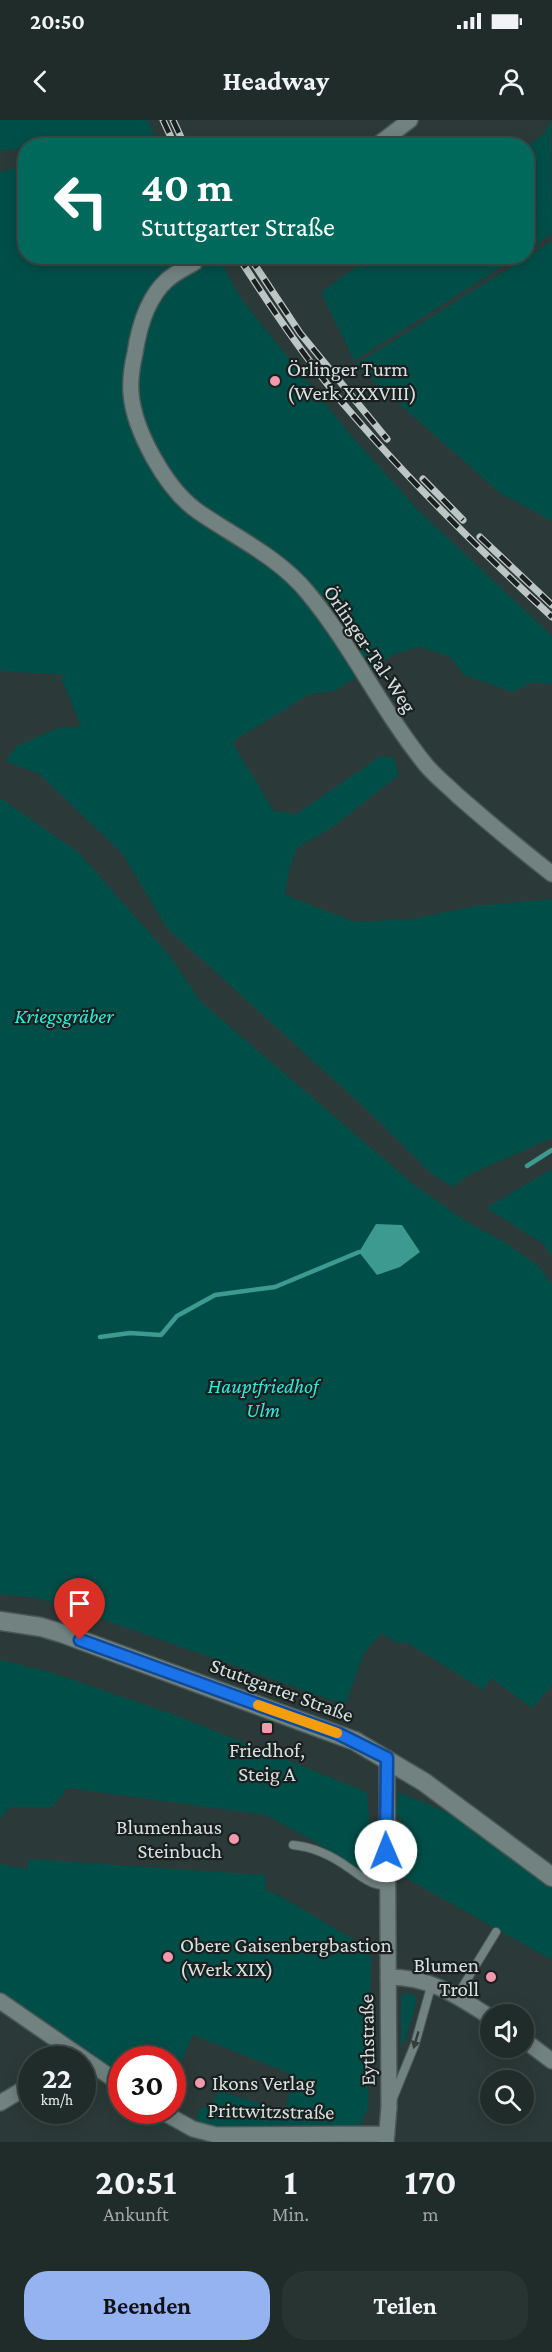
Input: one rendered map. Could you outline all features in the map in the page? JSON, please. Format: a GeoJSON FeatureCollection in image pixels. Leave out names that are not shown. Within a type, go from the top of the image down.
{"type":"FeatureCollection","features":[{"type":"Feature","properties":{"kind":"main road","name":"Stuttgarter Straße"},"geometry":{"type":"LineString","coordinates":[[0,1622],[41,1627],[339,1734],[387,1758],[424,1782],[552,1877]]}},
{"type":"Feature","properties":{"kind":"street"},"geometry":{"type":"LineString","coordinates":[[386,138],[410,120]]}},
{"type":"Feature","properties":{"kind":"street","name":"Örlinger-Tal-Weg"},"geometry":{"type":"LineString","coordinates":[[192,264],[168,279],[159,288],[140,324],[132,370],[131,395],[139,426],[155,459],[173,487],[194,509],[281,566],[306,591],[328,618],[376,696],[428,768],[498,832],[552,874]]}},
{"type":"Feature","properties":{"kind":"street","name":"Eythstraße"},"geometry":{"type":"LineString","coordinates":[[387,1758],[389,2107],[387,2138]]}},
{"type":"Feature","properties":{"kind":"street"},"geometry":{"type":"LineString","coordinates":[[388,1977],[432,1983],[480,2011]]}},
{"type":"Feature","properties":{"kind":"street"},"geometry":{"type":"LineString","coordinates":[[0,2001],[58,2046]]}},
{"type":"Feature","properties":{"kind":"street"},"geometry":{"type":"LineString","coordinates":[[534,2048],[552,2061]]}},
{"type":"Feature","properties":{"kind":"street"},"geometry":{"type":"LineString","coordinates":[[0,2103],[18,2092]]}},
{"type":"Feature","properties":{"kind":"street","name":"Prittwitzstraße"},"geometry":{"type":"LineString","coordinates":[[179,2124],[196,2136],[387,2138]]}},
{"type":"Feature","properties":{"kind":"lane"},"geometry":{"type":"LineString","coordinates":[[292,1845],[320,1850],[364,1880],[376,1885],[387,1886]]}},
{"type":"Feature","properties":{"kind":"lane"},"geometry":{"type":"LineString","coordinates":[[457,1996],[496,1932]]}},
{"type":"Feature","properties":{"kind":"lane"},"geometry":{"type":"LineString","coordinates":[[389,2107],[408,2064],[432,1983]]}},
{"type":"Feature","properties":{"kind":"green space"},"geometry":{"type":"Polygon","coordinates":[[[0,120],[148,120],[155,138],[18,138],[18,149],[0,151],[0,120]]]}},
{"type":"Feature","properties":{"kind":"green space"},"geometry":{"type":"Polygon","coordinates":[[[551,120],[552,234],[534,246],[534,141],[544,134],[551,120]]]}},
{"type":"Feature","properties":{"kind":"green space"},"geometry":{"type":"Polygon","coordinates":[[[18,167],[18,264],[222,264],[242,300],[349,433],[417,509],[552,636],[552,684],[531,682],[513,692],[464,675],[449,656],[419,647],[394,654],[334,691],[309,694],[232,742],[274,811],[296,814],[381,756],[394,758],[399,775],[334,826],[297,848],[289,870],[285,895],[355,922],[412,919],[476,906],[552,899],[552,1138],[468,1175],[453,1187],[432,1174],[364,1107],[167,928],[122,853],[38,773],[5,761],[17,746],[55,729],[81,726],[61,678],[67,675],[1,671],[0,666],[0,172],[18,167]]]}},
{"type":"Feature","properties":{"kind":"green space"},"geometry":{"type":"Polygon","coordinates":[[[552,241],[552,521],[500,493],[355,365],[515,264],[534,264],[534,252],[552,241]]]}},
{"type":"Feature","properties":{"kind":"green space"},"geometry":{"type":"Polygon","coordinates":[[[360,264],[506,264],[354,361],[321,292],[360,264]]]}},
{"type":"Feature","properties":{"kind":"green space","name":"Hauptfriedhof Ulm"},"geometry":{"type":"Polygon","coordinates":[[[0,798],[78,852],[169,955],[200,1001],[413,1184],[464,1220],[506,1243],[538,1266],[552,1284],[552,1685],[532,1708],[491,1678],[483,1690],[408,1643],[395,1642],[382,1633],[364,1653],[345,1705],[62,1605],[36,1598],[0,1594],[0,798]]]}},
{"type":"Feature","properties":{"kind":"green space"},"geometry":{"type":"Polygon","coordinates":[[[552,1169],[552,1256],[542,1243],[486,1208],[552,1169]]]}},
{"type":"Feature","properties":{"kind":"green space"},"geometry":{"type":"Polygon","coordinates":[[[0,1660],[47,1671],[175,1715],[367,1792],[374,1880],[312,1840],[265,1815],[68,1788],[52,1807],[10,1807],[0,1819],[0,1660]]]}},
{"type":"Feature","properties":{"kind":"green space"},"geometry":{"type":"Polygon","coordinates":[[[398,1792],[452,1814],[552,1887],[552,1960],[404,1877],[403,1822],[396,1813],[398,1792]]]}},
{"type":"Feature","properties":{"kind":"green space"},"geometry":{"type":"Polygon","coordinates":[[[28,1859],[265,1875],[266,1890],[371,1950],[368,2108],[361,2124],[363,2133],[193,2129],[201,2107],[210,2109],[219,2091],[284,2111],[296,2076],[193,2035],[186,2051],[186,2046],[108,2046],[108,2076],[96,2068],[96,2046],[65,2046],[0,2001],[0,1864],[27,1869],[28,1859]]]}},
{"type":"Feature","properties":{"kind":"green space"},"geometry":{"type":"Polygon","coordinates":[[[410,1993],[416,1997],[416,2004],[404,2045],[401,2044],[401,1997],[403,1994],[410,1993]]]}},
{"type":"Feature","properties":{"kind":"shaded area"},"geometry":{"type":"Polygon","coordinates":[[[376,1224],[402,1225],[420,1252],[400,1267],[377,1275],[359,1252],[376,1224]]]}},
{"type":"Feature","properties":{"kind":"waterway"},"geometry":{"type":"LineString","coordinates":[[527,1166],[552,1150]]}},
{"type":"Feature","properties":{"kind":"waterway"},"geometry":{"type":"LineString","coordinates":[[100,1337],[130,1333],[161,1335],[177,1316],[215,1295],[275,1287],[359,1252]]}},
{"type":"Feature","properties":{"kind":"railway"},"geometry":{"type":"LineString","coordinates":[[163,120],[171,138]]}},
{"type":"Feature","properties":{"kind":"railway"},"geometry":{"type":"LineString","coordinates":[[173,120],[181,138]]}},
{"type":"Feature","properties":{"kind":"railway"},"geometry":{"type":"LineString","coordinates":[[243,264],[292,338],[353,415],[450,519],[552,617]]}},
{"type":"Feature","properties":{"kind":"railway"},"geometry":{"type":"LineString","coordinates":[[254,264],[300,333],[387,439]]}},
{"type":"Feature","properties":{"kind":"railway"},"geometry":{"type":"LineString","coordinates":[[423,479],[463,520]]}},
{"type":"Feature","properties":{"kind":"railway"},"geometry":{"type":"LineString","coordinates":[[480,537],[552,605]]}},
{"type":"Feature","properties":{"kind":"slow traffic"},"geometry":{"type":"LineString","coordinates":[[258,1705],[337,1733]]}},
{"type":"Feature","properties":{"kind":"place","name":"Örlinger Turm (Werk XXXVIII)"},"geometry":{"type":"Point","coordinates":[275,381]}},
{"type":"Feature","properties":{"kind":"place","name":"Friedhof, Steig A"},"geometry":{"type":"Point","coordinates":[267,1728]}},
{"type":"Feature","properties":{"kind":"place","name":"Blumenhaus Steinbuch"},"geometry":{"type":"Point","coordinates":[234,1839]}},
{"type":"Feature","properties":{"kind":"place","name":"Obere Gaisenbergbastion (Werk XIX)"},"geometry":{"type":"Point","coordinates":[168,1957]}},
{"type":"Feature","properties":{"kind":"place","name":"Blumen Troll"},"geometry":{"type":"Point","coordinates":[491,1977]}},
{"type":"Feature","properties":{"kind":"place","name":"Ikons Verlag"},"geometry":{"type":"Point","coordinates":[200,2083]}},
{"type":"Feature","properties":{"kind":"route"},"geometry":{"type":"LineString","coordinates":[[80,1640],[347,1737],[387,1758],[386,1851]]}},
{"type":"Feature","properties":{"kind":"park label","name":"Kriegsgräber"},"geometry":{"type":"Point","coordinates":[64,1016]}}]}
